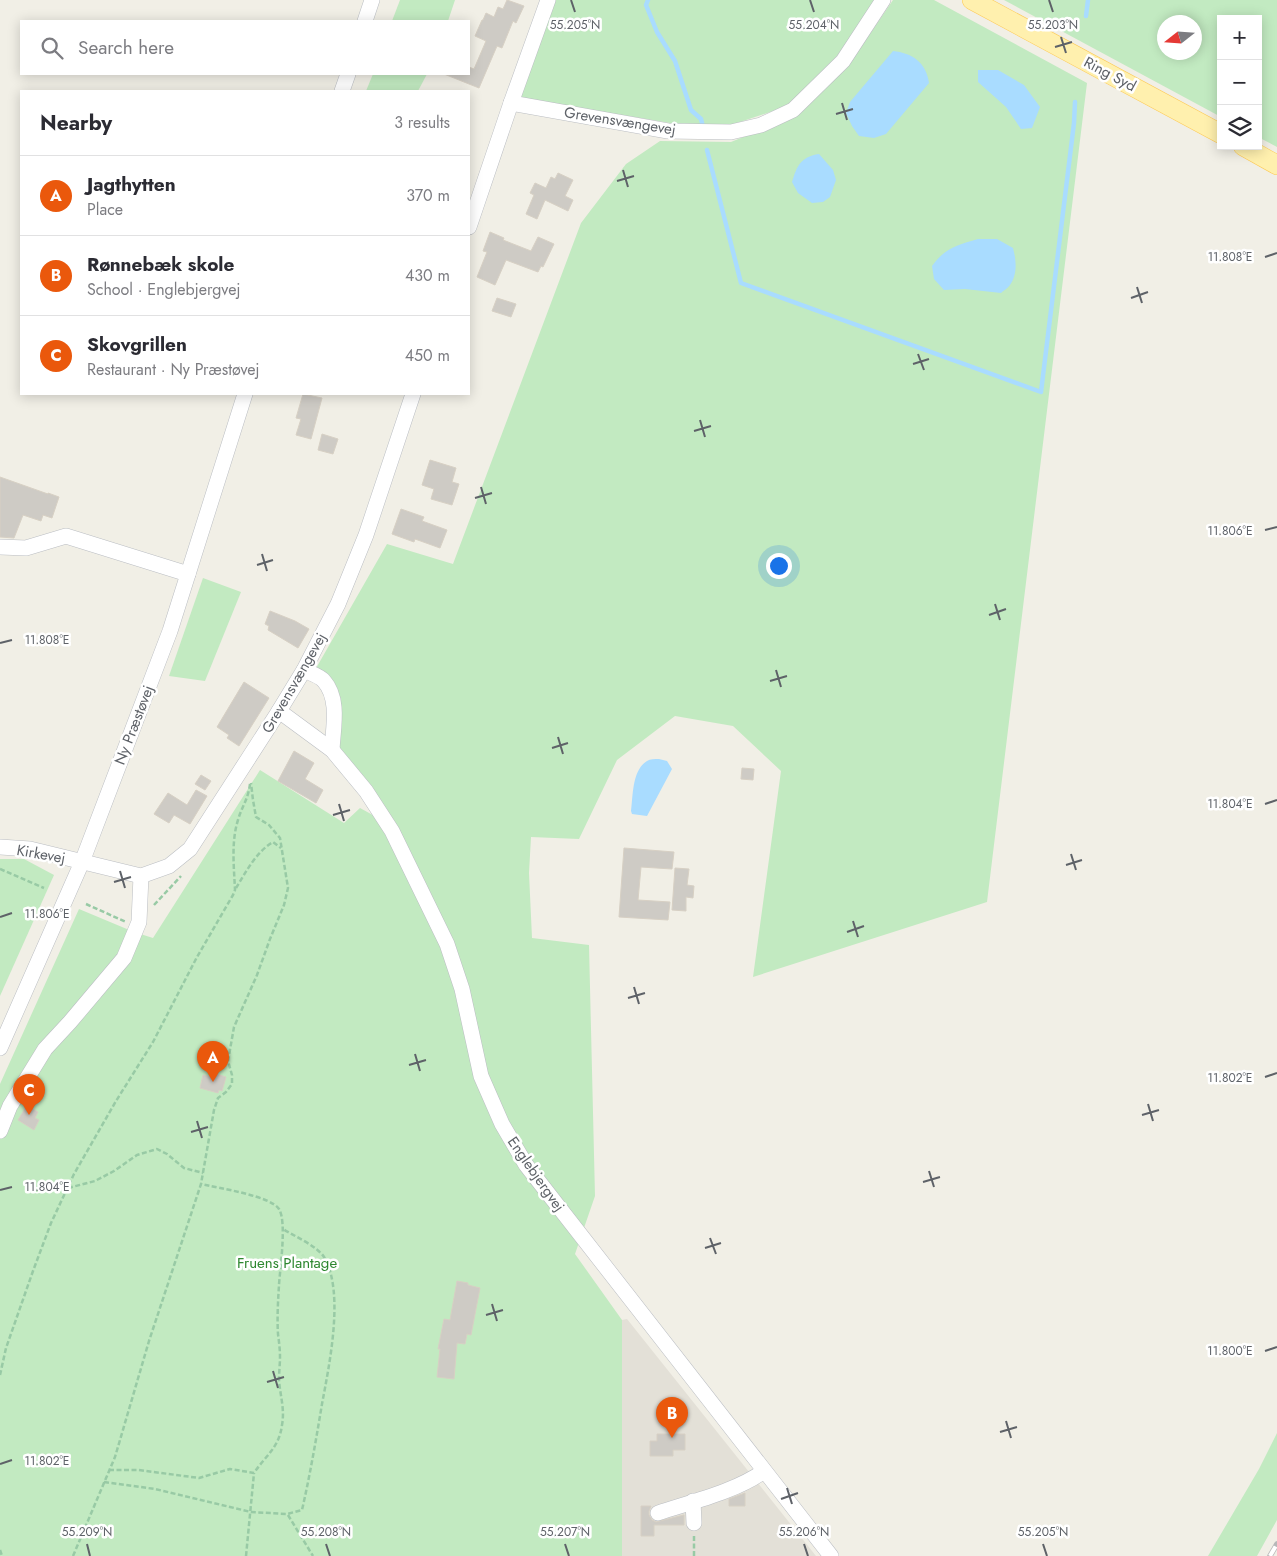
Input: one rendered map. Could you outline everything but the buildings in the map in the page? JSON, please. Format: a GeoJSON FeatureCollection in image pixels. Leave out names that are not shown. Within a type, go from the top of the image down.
{"type":"FeatureCollection","features":[{"type":"Feature","properties":{"kind":"main road","name":"Ring Syd"},"geometry":{"type":"LineString","coordinates":[[972,0],[1217,132]]}},
{"type":"Feature","properties":{"kind":"main road"},"geometry":{"type":"LineString","coordinates":[[1250,150],[1277,165]]}},
{"type":"Feature","properties":{"kind":"street"},"geometry":{"type":"LineString","coordinates":[[364,20],[372,0]]}},
{"type":"Feature","properties":{"kind":"street"},"geometry":{"type":"LineString","coordinates":[[470,225],[510,103],[548,0]]}},
{"type":"Feature","properties":{"kind":"street","name":"Grevensvængevej"},"geometry":{"type":"LineString","coordinates":[[510,103],[668,131],[731,132],[761,125],[793,110],[843,61],[884,0]]}},
{"type":"Feature","properties":{"kind":"street"},"geometry":{"type":"LineString","coordinates":[[342,90],[348,75]]}},
{"type":"Feature","properties":{"kind":"street","name":"Ny Præstøvej"},"geometry":{"type":"LineString","coordinates":[[0,1048],[82,862],[170,631],[245,395]]}},
{"type":"Feature","properties":{"kind":"street","name":"Grevensvængevej"},"geometry":{"type":"LineString","coordinates":[[141,876],[169,866],[190,849],[304,670],[338,604],[366,535],[413,395]]}},
{"type":"Feature","properties":{"kind":"street"},"geometry":{"type":"LineString","coordinates":[[0,547],[26,548],[66,536],[188,574]]}},
{"type":"Feature","properties":{"kind":"street"},"geometry":{"type":"LineString","coordinates":[[304,670],[324,680],[332,696],[334,718],[332,750]]}},
{"type":"Feature","properties":{"kind":"street","name":"Englebjergvej"},"geometry":{"type":"LineString","coordinates":[[279,711],[332,750],[366,791],[392,831],[447,944],[462,989],[482,1076],[502,1124],[526,1165],[831,1556]]}},
{"type":"Feature","properties":{"kind":"street","name":"Kirkevej"},"geometry":{"type":"LineString","coordinates":[[0,847],[30,849],[82,862]]}},
{"type":"Feature","properties":{"kind":"street"},"geometry":{"type":"LineString","coordinates":[[0,1131],[10,1106],[45,1049],[124,958],[138,922],[141,876],[82,862]]}},
{"type":"Feature","properties":{"kind":"street"},"geometry":{"type":"LineString","coordinates":[[658,1512],[740,1485],[764,1471]]}},
{"type":"Feature","properties":{"kind":"street"},"geometry":{"type":"LineString","coordinates":[[693,1501],[694,1522]]}},
{"type":"Feature","properties":{"kind":"path"},"geometry":{"type":"LineString","coordinates":[[73,1556],[115,1457],[149,1341],[201,1184],[210,1125],[218,1098],[232,1084],[232,1075],[228,1061],[234,1027],[257,975],[284,905],[288,888],[280,838],[269,825],[256,817],[252,800],[251,774]]}},
{"type":"Feature","properties":{"kind":"path"},"geometry":{"type":"LineString","coordinates":[[235,890],[233,841],[238,820],[248,796],[250,782]]}},
{"type":"Feature","properties":{"kind":"path"},"geometry":{"type":"LineString","coordinates":[[0,1376],[6,1348],[33,1272],[51,1223],[74,1174],[152,1042],[235,890],[256,857],[266,847],[273,842],[281,848]]}},
{"type":"Feature","properties":{"kind":"path","name":"Kirkevej"},"geometry":{"type":"LineString","coordinates":[[0,869],[44,888]]}},
{"type":"Feature","properties":{"kind":"path"},"geometry":{"type":"LineString","coordinates":[[67,1188],[94,1181],[114,1171],[137,1155],[157,1149],[167,1154],[184,1168],[202,1173]]}},
{"type":"Feature","properties":{"kind":"path"},"geometry":{"type":"LineString","coordinates":[[201,1184],[258,1197],[274,1204],[281,1211],[283,1229],[278,1333],[279,1380],[283,1403],[282,1423],[275,1448],[254,1473],[246,1556]]}},
{"type":"Feature","properties":{"kind":"path"},"geometry":{"type":"LineString","coordinates":[[104,1482],[155,1489],[251,1512],[287,1514],[302,1510],[331,1355],[334,1310],[331,1275],[323,1256],[283,1229]]}},
{"type":"Feature","properties":{"kind":"path"},"geometry":{"type":"LineString","coordinates":[[109,1470],[139,1470],[200,1478],[230,1469],[254,1473]]}},
{"type":"Feature","properties":{"kind":"path"},"geometry":{"type":"LineString","coordinates":[[287,1514],[313,1556]]}},
{"type":"Feature","properties":{"kind":"path"},"geometry":{"type":"LineString","coordinates":[[694,1522],[694,1556]]}},
{"type":"Feature","properties":{"kind":"path"},"geometry":{"type":"LineString","coordinates":[[0,1550],[2,1556]]}},
{"type":"Feature","properties":{"kind":"shaded area"},"geometry":{"type":"Polygon","coordinates":[[[627,1319],[816,1556],[622,1556],[622,1320],[627,1319]]]}},
{"type":"Feature","properties":{"kind":"green space"},"geometry":{"type":"Polygon","coordinates":[[[400,0],[455,0],[448,20],[392,20],[400,0]]]}},
{"type":"Feature","properties":{"kind":"green space"},"geometry":{"type":"Polygon","coordinates":[[[555,0],[877,0],[838,55],[788,106],[731,125],[676,124],[520,98],[555,0]]]}},
{"type":"Feature","properties":{"kind":"green space","name":"Fruens Plantage"},"geometry":{"type":"Polygon","coordinates":[[[893,0],[934,0],[1087,83],[987,902],[753,977],[781,771],[733,726],[675,716],[617,760],[579,839],[531,837],[529,873],[532,938],[589,945],[595,1196],[575,1254],[622,1320],[622,1556],[0,1556],[0,1084],[79,909],[153,938],[260,770],[344,823],[360,808],[400,830],[373,792],[338,750],[338,698],[315,670],[387,544],[453,564],[581,223],[626,164],[660,141],[731,142],[790,118],[846,69],[893,0]]]}},
{"type":"Feature","properties":{"kind":"green space"},"geometry":{"type":"Polygon","coordinates":[[[1004,0],[1277,0],[1277,147],[1262,139],[1262,15],[1217,15],[1217,115],[1004,0]]]}},
{"type":"Feature","properties":{"kind":"green space"},"geometry":{"type":"Polygon","coordinates":[[[373,75],[426,75],[419,90],[366,90],[373,75]]]}},
{"type":"Feature","properties":{"kind":"green space"},"geometry":{"type":"Polygon","coordinates":[[[203,578],[241,592],[205,681],[169,676],[203,578]]]}},
{"type":"Feature","properties":{"kind":"green space"},"geometry":{"type":"Polygon","coordinates":[[[0,859],[24,859],[54,875],[0,996],[0,859]]]}},
{"type":"Feature","properties":{"kind":"green space"},"geometry":{"type":"Polygon","coordinates":[[[1277,1433],[1277,1520],[1257,1556],[1208,1556],[1259,1469],[1277,1433]]]}},
{"type":"Feature","properties":{"kind":"water"},"geometry":{"type":"Polygon","coordinates":[[[893,51],[912,56],[917,60],[925,69],[929,83],[886,134],[874,138],[859,136],[846,113],[850,102],[893,51]]]}},
{"type":"Feature","properties":{"kind":"water"},"geometry":{"type":"Polygon","coordinates":[[[978,70],[998,70],[1024,85],[1040,107],[1032,128],[1021,129],[1006,107],[978,82],[978,70]]]}},
{"type":"Feature","properties":{"kind":"water"},"geometry":{"type":"Polygon","coordinates":[[[819,154],[833,170],[836,180],[830,197],[823,202],[812,203],[798,193],[792,182],[801,163],[808,157],[819,154]]]}},
{"type":"Feature","properties":{"kind":"water"},"geometry":{"type":"Polygon","coordinates":[[[978,239],[997,239],[1013,248],[1015,271],[1013,281],[1001,293],[965,289],[944,290],[934,279],[932,266],[952,248],[978,239]]]}},
{"type":"Feature","properties":{"kind":"water"},"geometry":{"type":"Polygon","coordinates":[[[659,759],[667,761],[672,769],[647,816],[632,814],[633,791],[638,770],[647,761],[659,759]]]}},
{"type":"Feature","properties":{"kind":"waterway"},"geometry":{"type":"LineString","coordinates":[[648,0],[646,5],[657,32],[675,61],[691,110],[701,119],[703,127]]}},
{"type":"Feature","properties":{"kind":"waterway"},"geometry":{"type":"LineString","coordinates":[[1086,16],[1088,0]]}},
{"type":"Feature","properties":{"kind":"waterway"},"geometry":{"type":"LineString","coordinates":[[707,150],[741,283],[1041,392],[1075,102]]}},
{"type":"Feature","properties":{"kind":"railway"},"geometry":{"type":"LineString","coordinates":[[1270,1556],[1277,1544]]}},
{"type":"Feature","properties":{"kind":"place","name":"Jagthytten"},"geometry":{"type":"Point","coordinates":[213,1082]}},
{"type":"Feature","properties":{"kind":"place","name":"Skovgrillen"},"geometry":{"type":"Point","coordinates":[29,1115]}},
{"type":"Feature","properties":{"kind":"place","name":"Rønnebæk skole"},"geometry":{"type":"Point","coordinates":[672,1438]}}]}
